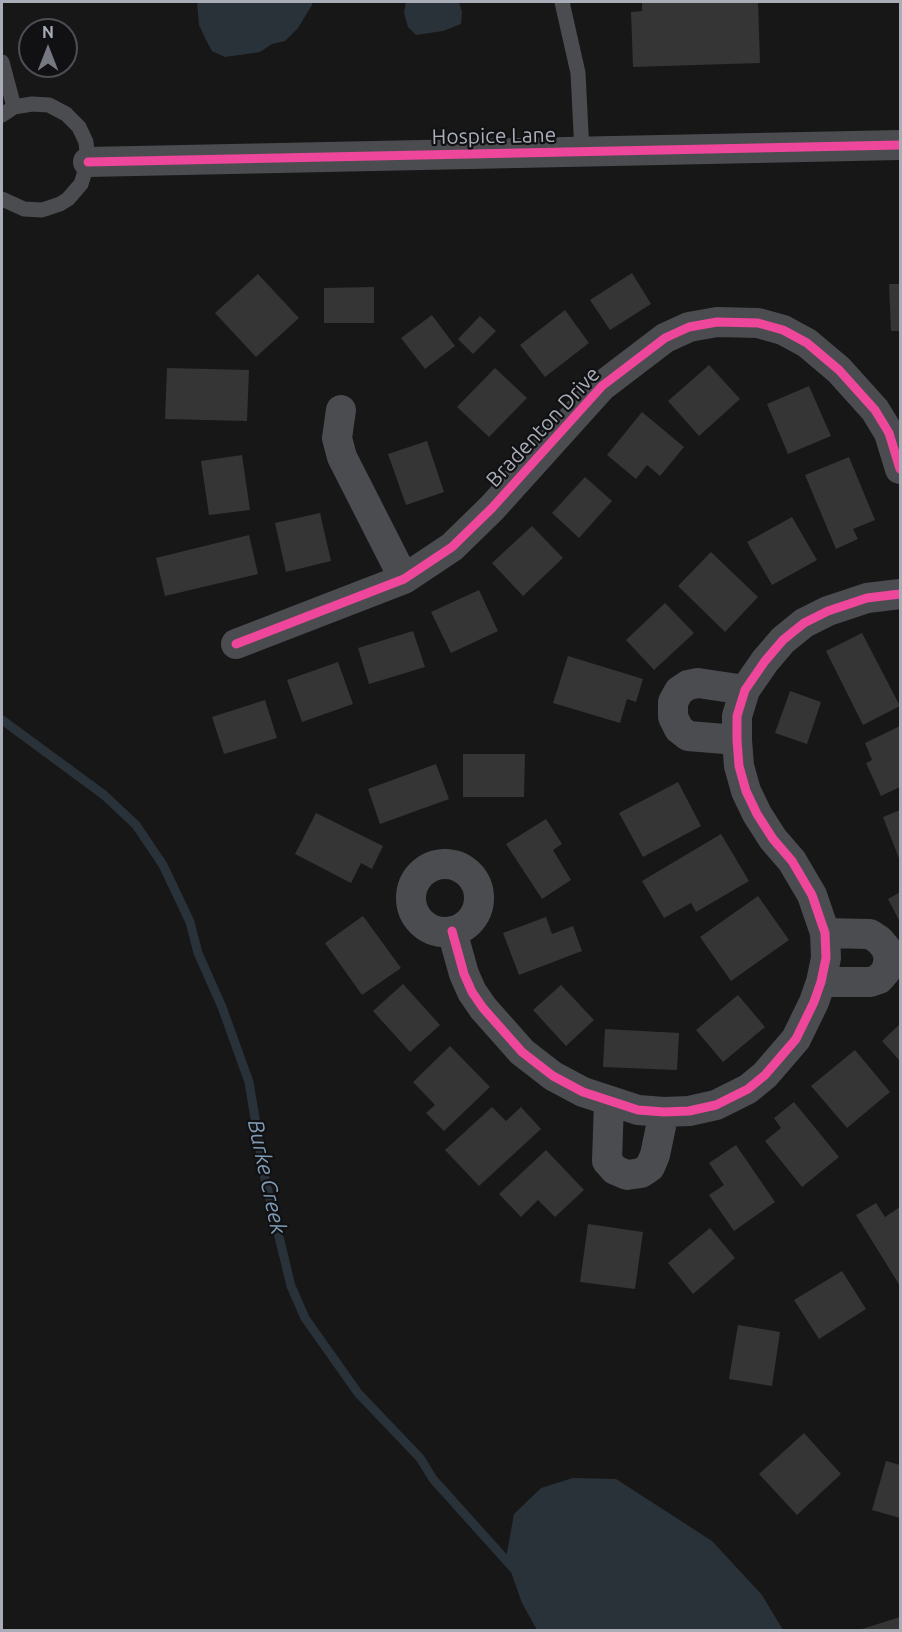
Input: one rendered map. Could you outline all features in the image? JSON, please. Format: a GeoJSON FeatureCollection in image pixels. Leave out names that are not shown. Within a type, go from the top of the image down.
{"type":"FeatureCollection","features":[{"type":"Feature","properties":{"kind":"street","name":"Hospice Lane"},"geometry":{"type":"LineString","coordinates":[[88,162],[900,145]]}},
{"type":"Feature","properties":{"kind":"street","name":"Bradenton Drive"},"geometry":{"type":"LineString","coordinates":[[236,644],[404,579],[452,547],[492,508],[602,386],[665,338],[689,327],[717,322],[758,323],[783,330],[807,343],[839,369],[875,410],[889,434],[900,469]]}},
{"type":"Feature","properties":{"kind":"street"},"geometry":{"type":"LineString","coordinates":[[341,410],[337,438],[342,457],[404,579]]}},
{"type":"Feature","properties":{"kind":"street"},"geometry":{"type":"LineString","coordinates":[[452,931],[457,953],[472,992],[502,1031],[522,1052],[553,1076],[583,1092],[609,1102],[638,1110],[664,1112],[688,1111],[716,1105],[748,1089],[765,1075],[796,1039],[814,1002],[826,958],[825,933],[812,895],[792,861],[768,831],[746,791],[739,766],[737,716],[745,690],[765,661],[783,640],[804,623],[828,611],[867,598],[900,594]]}},
{"type":"Feature","properties":{"kind":"street"},"geometry":{"type":"LineString","coordinates":[[737,741],[688,736],[680,729],[673,717],[673,702],[679,691],[688,685],[699,683],[745,690]]}},
{"type":"Feature","properties":{"kind":"street"},"geometry":{"type":"LineString","coordinates":[[821,982],[870,982],[879,979],[886,971],[889,959],[886,948],[870,934],[825,933]]}},
{"type":"Feature","properties":{"kind":"street"},"geometry":{"type":"LineString","coordinates":[[609,1102],[607,1161],[615,1170],[627,1175],[641,1173],[650,1167],[655,1155],[664,1112]]}},
{"type":"Feature","properties":{"kind":"lane"},"geometry":{"type":"LineString","coordinates":[[562,2],[578,73],[582,152]]}},
{"type":"Feature","properties":{"kind":"lane"},"geometry":{"type":"LineString","coordinates":[[2,62],[8,111],[32,104],[49,105],[66,114],[79,127],[86,142],[88,162],[81,184],[68,199],[60,204],[42,210],[24,209],[2,200]]}},
{"type":"Feature","properties":{"kind":"shaded area"},"geometry":{"type":"Polygon","coordinates":[[[197,2],[312,2],[312,5],[298,28],[285,41],[272,44],[260,52],[225,57],[212,51],[205,38],[199,25],[197,2]]]}},
{"type":"Feature","properties":{"kind":"shaded area"},"geometry":{"type":"Polygon","coordinates":[[[406,2],[459,2],[462,12],[461,24],[443,31],[416,35],[408,27],[404,13],[406,2]]]}},
{"type":"Feature","properties":{"kind":"shaded area"},"geometry":{"type":"Polygon","coordinates":[[[573,1478],[616,1479],[712,1541],[762,1595],[783,1630],[537,1630],[522,1603],[506,1558],[514,1514],[541,1488],[573,1478]]]}},
{"type":"Feature","properties":{"kind":"building"},"geometry":{"type":"Polygon","coordinates":[[[642,2],[758,2],[760,63],[633,67],[631,12],[642,11],[642,2]]]}},
{"type":"Feature","properties":{"kind":"building"},"geometry":{"type":"Polygon","coordinates":[[[632,273],[651,304],[610,330],[590,300],[632,273]]]}},
{"type":"Feature","properties":{"kind":"building"},"geometry":{"type":"Polygon","coordinates":[[[258,274],[299,318],[256,357],[215,313],[258,274]]]}},
{"type":"Feature","properties":{"kind":"building"},"geometry":{"type":"Polygon","coordinates":[[[889,284],[900,284],[900,331],[891,331],[889,284]]]}},
{"type":"Feature","properties":{"kind":"building"},"geometry":{"type":"Polygon","coordinates":[[[374,287],[374,323],[324,323],[324,288],[374,287]]]}},
{"type":"Feature","properties":{"kind":"building"},"geometry":{"type":"Polygon","coordinates":[[[565,310],[589,343],[545,377],[520,345],[565,310]]]}},
{"type":"Feature","properties":{"kind":"building"},"geometry":{"type":"Polygon","coordinates":[[[432,315],[455,346],[425,369],[401,338],[432,315]]]}},
{"type":"Feature","properties":{"kind":"building"},"geometry":{"type":"Polygon","coordinates":[[[480,316],[496,331],[473,354],[458,339],[480,316]]]}},
{"type":"Feature","properties":{"kind":"building"},"geometry":{"type":"Polygon","coordinates":[[[709,365],[740,399],[699,436],[668,401],[709,365]]]}},
{"type":"Feature","properties":{"kind":"building"},"geometry":{"type":"Polygon","coordinates":[[[167,368],[249,370],[247,421],[165,419],[167,368]]]}},
{"type":"Feature","properties":{"kind":"building"},"geometry":{"type":"Polygon","coordinates":[[[495,368],[527,398],[489,437],[457,407],[495,368]]]}},
{"type":"Feature","properties":{"kind":"building"},"geometry":{"type":"Polygon","coordinates":[[[809,386],[831,436],[788,454],[767,404],[809,386]]]}},
{"type":"Feature","properties":{"kind":"building"},"geometry":{"type":"Polygon","coordinates":[[[642,412],[684,447],[660,476],[647,465],[636,479],[607,455],[642,412]]]}},
{"type":"Feature","properties":{"kind":"building"},"geometry":{"type":"Polygon","coordinates":[[[427,441],[444,492],[406,505],[388,454],[427,441]]]}},
{"type":"Feature","properties":{"kind":"building"},"geometry":{"type":"Polygon","coordinates":[[[242,455],[250,510],[209,515],[201,461],[242,455]]]}},
{"type":"Feature","properties":{"kind":"building"},"geometry":{"type":"Polygon","coordinates":[[[849,457],[875,520],[853,529],[858,539],[836,549],[805,475],[849,457]]]}},
{"type":"Feature","properties":{"kind":"building"},"geometry":{"type":"Polygon","coordinates":[[[585,477],[612,501],[579,538],[552,513],[585,477]]]}},
{"type":"Feature","properties":{"kind":"building"},"geometry":{"type":"Polygon","coordinates":[[[320,513],[331,561],[286,572],[275,523],[320,513]]]}},
{"type":"Feature","properties":{"kind":"building"},"geometry":{"type":"Polygon","coordinates":[[[792,517],[817,560],[772,585],[747,542],[792,517]]]}},
{"type":"Feature","properties":{"kind":"building"},"geometry":{"type":"Polygon","coordinates":[[[532,526],[563,558],[523,596],[492,563],[532,526]]]}},
{"type":"Feature","properties":{"kind":"building"},"geometry":{"type":"Polygon","coordinates":[[[249,535],[258,574],[165,596],[156,558],[249,535]]]}},
{"type":"Feature","properties":{"kind":"building"},"geometry":{"type":"Polygon","coordinates":[[[711,552],[758,597],[725,632],[678,586],[711,552]]]}},
{"type":"Feature","properties":{"kind":"building"},"geometry":{"type":"Polygon","coordinates":[[[479,590],[498,631],[451,653],[431,612],[479,590]]]}},
{"type":"Feature","properties":{"kind":"building"},"geometry":{"type":"Polygon","coordinates":[[[665,603],[694,633],[654,670],[626,640],[665,603]]]}},
{"type":"Feature","properties":{"kind":"building"},"geometry":{"type":"Polygon","coordinates":[[[413,631],[425,667],[369,684],[358,648],[413,631]]]}},
{"type":"Feature","properties":{"kind":"building"},"geometry":{"type":"Polygon","coordinates":[[[862,633],[900,706],[863,725],[826,651],[862,633]]]}},
{"type":"Feature","properties":{"kind":"building"},"geometry":{"type":"Polygon","coordinates":[[[568,656],[643,679],[636,702],[627,699],[620,723],[553,703],[568,656]]]}},
{"type":"Feature","properties":{"kind":"building"},"geometry":{"type":"Polygon","coordinates":[[[338,662],[353,704],[302,722],[287,680],[338,662]]]}},
{"type":"Feature","properties":{"kind":"building"},"geometry":{"type":"Polygon","coordinates":[[[790,691],[821,702],[807,744],[775,733],[790,691]]]}},
{"type":"Feature","properties":{"kind":"building"},"geometry":{"type":"Polygon","coordinates":[[[265,700],[277,738],[224,754],[212,717],[265,700]]]}},
{"type":"Feature","properties":{"kind":"building"},"geometry":{"type":"Polygon","coordinates":[[[900,726],[900,787],[881,796],[866,763],[872,760],[865,743],[900,726]]]}},
{"type":"Feature","properties":{"kind":"building"},"geometry":{"type":"Polygon","coordinates":[[[463,754],[525,754],[524,797],[463,797],[463,754]]]}},
{"type":"Feature","properties":{"kind":"building"},"geometry":{"type":"Polygon","coordinates":[[[436,764],[449,799],[380,824],[368,789],[436,764]]]}},
{"type":"Feature","properties":{"kind":"building"},"geometry":{"type":"Polygon","coordinates":[[[678,782],[701,826],[643,857],[619,813],[678,782]]]}},
{"type":"Feature","properties":{"kind":"building"},"geometry":{"type":"Polygon","coordinates":[[[900,810],[900,861],[883,817],[900,810]]]}},
{"type":"Feature","properties":{"kind":"building"},"geometry":{"type":"Polygon","coordinates":[[[316,813],[383,846],[372,869],[361,863],[351,883],[295,854],[316,813]]]}},
{"type":"Feature","properties":{"kind":"building"},"geometry":{"type":"Polygon","coordinates":[[[546,819],[562,844],[553,850],[571,880],[542,899],[506,844],[546,819]]]}},
{"type":"Feature","properties":{"kind":"building"},"geometry":{"type":"Polygon","coordinates":[[[721,834],[749,881],[696,912],[691,903],[664,918],[642,881],[721,834]]]}},
{"type":"Feature","properties":{"kind":"building"},"geometry":{"type":"Polygon","coordinates":[[[900,892],[900,922],[888,899],[900,892]]]}},
{"type":"Feature","properties":{"kind":"building"},"geometry":{"type":"Polygon","coordinates":[[[758,896],[789,940],[731,981],[700,937],[758,896]]]}},
{"type":"Feature","properties":{"kind":"building"},"geometry":{"type":"Polygon","coordinates":[[[363,916],[401,968],[362,995],[325,943],[363,916]]]}},
{"type":"Feature","properties":{"kind":"building"},"geometry":{"type":"Polygon","coordinates":[[[546,917],[552,934],[573,926],[582,951],[519,975],[503,933],[546,917]]]}},
{"type":"Feature","properties":{"kind":"building"},"geometry":{"type":"Polygon","coordinates":[[[403,984],[440,1025],[410,1052],[373,1011],[403,984]]]}},
{"type":"Feature","properties":{"kind":"building"},"geometry":{"type":"Polygon","coordinates":[[[561,985],[594,1020],[566,1046],[533,1010],[561,985]]]}},
{"type":"Feature","properties":{"kind":"building"},"geometry":{"type":"Polygon","coordinates":[[[738,995],[765,1027],[723,1062],[696,1030],[738,995]]]}},
{"type":"Feature","properties":{"kind":"building"},"geometry":{"type":"Polygon","coordinates":[[[900,1024],[900,1061],[882,1041],[900,1024]]]}},
{"type":"Feature","properties":{"kind":"building"},"geometry":{"type":"Polygon","coordinates":[[[605,1029],[679,1033],[677,1070],[603,1067],[605,1029]]]}},
{"type":"Feature","properties":{"kind":"building"},"geometry":{"type":"Polygon","coordinates":[[[450,1046],[490,1087],[444,1131],[426,1113],[435,1105],[413,1082],[450,1046]]]}},
{"type":"Feature","properties":{"kind":"building"},"geometry":{"type":"Polygon","coordinates":[[[855,1050],[890,1092],[847,1128],[811,1086],[855,1050]]]}},
{"type":"Feature","properties":{"kind":"building"},"geometry":{"type":"Polygon","coordinates":[[[794,1102],[839,1157],[802,1187],[765,1141],[781,1128],[774,1118],[794,1102]]]}},
{"type":"Feature","properties":{"kind":"building"},"geometry":{"type":"Polygon","coordinates":[[[492,1107],[506,1121],[521,1107],[541,1129],[479,1186],[445,1150],[492,1107]]]}},
{"type":"Feature","properties":{"kind":"building"},"geometry":{"type":"Polygon","coordinates":[[[736,1145],[775,1202],[734,1231],[709,1195],[724,1185],[709,1163],[736,1145]]]}},
{"type":"Feature","properties":{"kind":"building"},"geometry":{"type":"Polygon","coordinates":[[[546,1150],[584,1190],[555,1217],[538,1200],[521,1217],[499,1194],[546,1150]]]}},
{"type":"Feature","properties":{"kind":"building"},"geometry":{"type":"Polygon","coordinates":[[[876,1203],[885,1217],[900,1207],[900,1286],[856,1215],[876,1203]]]}},
{"type":"Feature","properties":{"kind":"building"},"geometry":{"type":"Polygon","coordinates":[[[588,1224],[643,1232],[635,1289],[580,1282],[588,1224]]]}},
{"type":"Feature","properties":{"kind":"building"},"geometry":{"type":"Polygon","coordinates":[[[710,1228],[735,1258],[693,1294],[668,1263],[710,1228]]]}},
{"type":"Feature","properties":{"kind":"building"},"geometry":{"type":"Polygon","coordinates":[[[842,1271],[866,1309],[819,1339],[794,1300],[842,1271]]]}},
{"type":"Feature","properties":{"kind":"building"},"geometry":{"type":"Polygon","coordinates":[[[738,1325],[780,1332],[772,1386],[729,1379],[738,1325]]]}},
{"type":"Feature","properties":{"kind":"building"},"geometry":{"type":"Polygon","coordinates":[[[804,1433],[841,1474],[797,1515],[759,1474],[804,1433]]]}},
{"type":"Feature","properties":{"kind":"building"},"geometry":{"type":"Polygon","coordinates":[[[886,1461],[900,1465],[900,1518],[872,1510],[886,1461]]]}},
{"type":"Feature","properties":{"kind":"building"},"geometry":{"type":"Polygon","coordinates":[[[900,1617],[900,1630],[859,1630],[900,1617]]]}},
{"type":"Feature","properties":{"kind":"waterway","name":"Burke Creek"},"geometry":{"type":"LineString","coordinates":[[2,720],[104,795],[136,825],[163,865],[190,922],[198,953],[222,1007],[249,1082],[265,1179],[291,1286],[305,1318],[358,1393],[420,1458],[433,1479],[513,1568]]}},
{"type":"Feature","properties":{"kind":"cycle path"},"geometry":{"type":"LineString","coordinates":[[88,162],[900,145]]}},
{"type":"Feature","properties":{"kind":"cycle path"},"geometry":{"type":"LineString","coordinates":[[236,644],[404,579],[452,547],[492,508],[602,386],[665,338],[689,327],[717,322],[758,323],[783,330],[807,343],[839,370],[875,410],[889,433],[900,469]]}},
{"type":"Feature","properties":{"kind":"cycle path"},"geometry":{"type":"LineString","coordinates":[[452,931],[464,974],[483,1008],[522,1052],[553,1076],[583,1092],[638,1110],[664,1112],[689,1111],[716,1105],[748,1089],[765,1075],[796,1039],[814,1002],[826,958],[825,933],[812,895],[792,861],[773,839],[757,814],[746,791],[739,766],[737,716],[745,690],[765,661],[783,640],[804,623],[828,611],[867,598],[900,594]]}}]}
